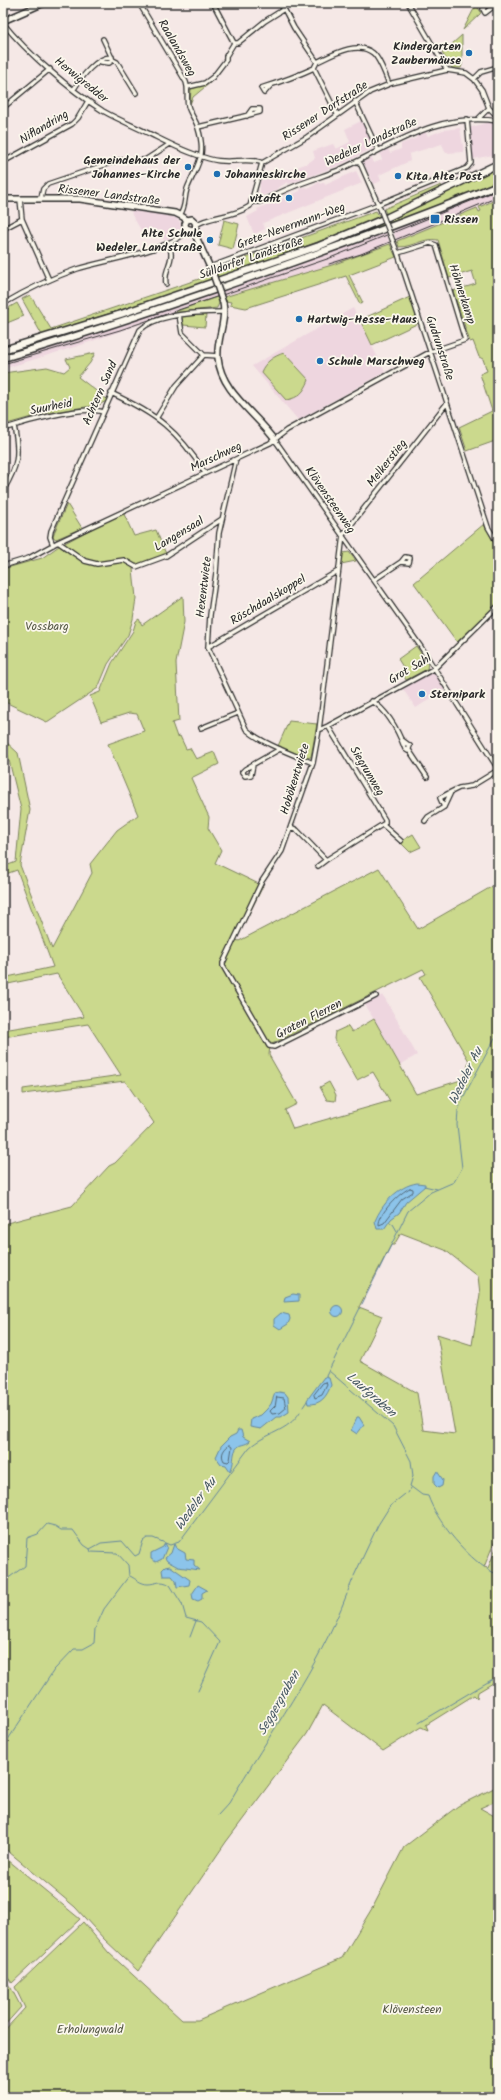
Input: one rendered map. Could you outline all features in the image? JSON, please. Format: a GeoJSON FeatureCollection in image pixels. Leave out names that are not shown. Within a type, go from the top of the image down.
{"type":"FeatureCollection","features":[{"type":"Feature","properties":{"kind":"highway","name":"Sülldorfer Landstraße"},"geometry":{"type":"LineString","coordinates":[[3,350],[121,314],[326,243],[388,217],[498,164]]}},
{"type":"Feature","properties":{"kind":"highway","name":"Sülldorfer Landstraße"},"geometry":{"type":"LineString","coordinates":[[3,358],[82,335],[294,263],[498,185]]}},
{"type":"Feature","properties":{"kind":"street"},"geometry":{"type":"LineString","coordinates":[[3,22],[44,3]]}},
{"type":"Feature","properties":{"kind":"street","name":"Raalandsweg"},"geometry":{"type":"LineString","coordinates":[[139,3],[188,87],[188,106],[198,127],[202,157]]}},
{"type":"Feature","properties":{"kind":"street"},"geometry":{"type":"LineString","coordinates":[[213,3],[234,43]]}},
{"type":"Feature","properties":{"kind":"street"},"geometry":{"type":"LineString","coordinates":[[281,3],[294,28],[317,62]]}},
{"type":"Feature","properties":{"kind":"street"},"geometry":{"type":"LineString","coordinates":[[408,3],[447,70]]}},
{"type":"Feature","properties":{"kind":"street"},"geometry":{"type":"LineString","coordinates":[[188,87],[205,83],[213,77],[226,60],[226,56],[234,43],[238,43],[265,21],[284,9]]}},
{"type":"Feature","properties":{"kind":"street","name":"Herwigredder"},"geometry":{"type":"LineString","coordinates":[[3,22],[14,36],[50,69],[88,101],[104,112],[170,144],[202,157]]}},
{"type":"Feature","properties":{"kind":"street"},"geometry":{"type":"LineString","coordinates":[[103,39],[113,58],[136,93]]}},
{"type":"Feature","properties":{"kind":"street"},"geometry":{"type":"LineString","coordinates":[[271,85],[285,82],[314,68],[317,62],[338,52],[356,48],[366,49],[376,56],[389,84]]}},
{"type":"Feature","properties":{"kind":"street"},"geometry":{"type":"LineString","coordinates":[[74,89],[89,69],[101,62],[113,58]]}},
{"type":"Feature","properties":{"kind":"street"},"geometry":{"type":"LineString","coordinates":[[498,67],[482,72],[474,79],[482,90],[489,108],[498,117]]}},
{"type":"Feature","properties":{"kind":"street"},"geometry":{"type":"LineString","coordinates":[[314,68],[337,114]]}},
{"type":"Feature","properties":{"kind":"street"},"geometry":{"type":"LineString","coordinates":[[3,108],[50,69]]}},
{"type":"Feature","properties":{"kind":"street","name":"Rissener Dorfstraße"},"geometry":{"type":"LineString","coordinates":[[262,163],[307,137],[355,101],[389,84],[447,70],[466,73],[474,79]]}},
{"type":"Feature","properties":{"kind":"street","name":"Niflandring"},"geometry":{"type":"LineString","coordinates":[[3,162],[72,124],[78,118],[88,101]]}},
{"type":"Feature","properties":{"kind":"street"},"geometry":{"type":"LineString","coordinates":[[355,101],[378,150]]}},
{"type":"Feature","properties":{"kind":"street"},"geometry":{"type":"LineString","coordinates":[[479,118],[489,108]]}},
{"type":"Feature","properties":{"kind":"street"},"geometry":{"type":"LineString","coordinates":[[198,127],[247,116]]}},
{"type":"Feature","properties":{"kind":"street","name":"Wedeler Landstraße"},"geometry":{"type":"LineString","coordinates":[[3,304],[49,280],[78,269],[177,240],[193,226],[240,212],[250,206],[253,202],[259,202],[294,186],[358,161],[426,128],[467,119],[479,118],[498,121]]}},
{"type":"Feature","properties":{"kind":"street","name":"Grete-Nevermann-Weg"},"geometry":{"type":"LineString","coordinates":[[210,267],[462,171],[469,166],[471,161],[467,119]]}},
{"type":"Feature","properties":{"kind":"street"},"geometry":{"type":"LineString","coordinates":[[41,198],[43,189],[48,184],[119,160],[145,160],[170,144]]}},
{"type":"Feature","properties":{"kind":"street"},"geometry":{"type":"LineString","coordinates":[[180,215],[184,208],[187,189],[202,157],[222,161],[242,162],[257,160],[262,163],[253,202]]}},
{"type":"Feature","properties":{"kind":"street","name":"Gudrunstraße"},"geometry":{"type":"LineString","coordinates":[[358,161],[398,253],[488,527],[498,544]]}},
{"type":"Feature","properties":{"kind":"street","name":"Rissener Landstraße"},"geometry":{"type":"LineString","coordinates":[[3,199],[64,198],[101,201],[180,215],[187,220]]}},
{"type":"Feature","properties":{"kind":"street"},"geometry":{"type":"LineString","coordinates":[[20,199],[22,219],[49,280]]}},
{"type":"Feature","properties":{"kind":"street"},"geometry":{"type":"LineString","coordinates":[[3,228],[22,219]]}},
{"type":"Feature","properties":{"kind":"street"},"geometry":{"type":"LineString","coordinates":[[187,220],[190,219],[193,226]]}},
{"type":"Feature","properties":{"kind":"street","name":"Klövensteenweg"},"geometry":{"type":"LineString","coordinates":[[187,220],[185,224],[193,226],[213,274],[223,303],[224,312],[218,356],[219,367],[225,381],[275,440],[374,580],[434,668],[498,770]]}},
{"type":"Feature","properties":{"kind":"street"},"geometry":{"type":"LineString","coordinates":[[166,284],[165,278],[172,256],[169,243]]}},
{"type":"Feature","properties":{"kind":"street","name":"Höhnerkamp"},"geometry":{"type":"LineString","coordinates":[[398,253],[433,243],[436,247],[466,337],[463,341],[430,352]]}},
{"type":"Feature","properties":{"kind":"street","name":"Achtern Sand"},"geometry":{"type":"LineString","coordinates":[[53,545],[50,533],[141,328],[179,315],[224,312]]}},
{"type":"Feature","properties":{"kind":"street"},"geometry":{"type":"LineString","coordinates":[[179,315],[182,333],[204,355],[218,356]]}},
{"type":"Feature","properties":{"kind":"street","name":"Marschweg"},"geometry":{"type":"LineString","coordinates":[[3,566],[29,558],[58,542],[275,440],[287,430],[430,352]]}},
{"type":"Feature","properties":{"kind":"street"},"geometry":{"type":"LineString","coordinates":[[157,417],[176,386],[204,355]]}},
{"type":"Feature","properties":{"kind":"street"},"geometry":{"type":"LineString","coordinates":[[111,393],[157,417],[181,440],[205,473]]}},
{"type":"Feature","properties":{"kind":"street","name":"Melkerstieg"},"geometry":{"type":"LineString","coordinates":[[343,536],[447,403]]}},
{"type":"Feature","properties":{"kind":"street","name":"Suurheid"},"geometry":{"type":"LineString","coordinates":[[3,429],[50,416],[87,410],[103,412]]}},
{"type":"Feature","properties":{"kind":"street"},"geometry":{"type":"LineString","coordinates":[[3,491],[16,462],[18,453],[14,426]]}},
{"type":"Feature","properties":{"kind":"street","name":"Hexentwiete"},"geometry":{"type":"LineString","coordinates":[[236,459],[222,519],[210,615],[208,647],[238,713],[248,731],[280,749],[313,763]]}},
{"type":"Feature","properties":{"kind":"street","name":"Langensaal"},"geometry":{"type":"LineString","coordinates":[[58,542],[85,561],[97,564],[124,560],[136,567],[166,556],[222,519]]}},
{"type":"Feature","properties":{"kind":"street","name":"Hobökentwiete"},"geometry":{"type":"LineString","coordinates":[[223,966],[235,935],[262,881],[282,851],[313,763],[319,730],[343,536]]}},
{"type":"Feature","properties":{"kind":"street"},"geometry":{"type":"LineString","coordinates":[[341,548],[350,546]]}},
{"type":"Feature","properties":{"kind":"street"},"geometry":{"type":"LineString","coordinates":[[374,580],[401,562]]}},
{"type":"Feature","properties":{"kind":"street","name":"Röschdaalskoppel"},"geometry":{"type":"LineString","coordinates":[[208,647],[338,571]]}},
{"type":"Feature","properties":{"kind":"street","name":"Grot Sahl"},"geometry":{"type":"LineString","coordinates":[[319,730],[434,668],[498,606]]}},
{"type":"Feature","properties":{"kind":"street"},"geometry":{"type":"LineString","coordinates":[[380,697],[380,706]]}},
{"type":"Feature","properties":{"kind":"street"},"geometry":{"type":"LineString","coordinates":[[372,701],[380,706],[402,740],[405,750],[410,750],[427,777]]}},
{"type":"Feature","properties":{"kind":"street"},"geometry":{"type":"LineString","coordinates":[[200,728],[238,713]]}},
{"type":"Feature","properties":{"kind":"street","name":"Siegrunweg"},"geometry":{"type":"LineString","coordinates":[[328,726],[385,820],[384,826],[400,841]]}},
{"type":"Feature","properties":{"kind":"street"},"geometry":{"type":"LineString","coordinates":[[253,765],[280,749]]}},
{"type":"Feature","properties":{"kind":"street"},"geometry":{"type":"LineString","coordinates":[[444,807],[440,798],[459,788],[472,786],[498,770]]}},
{"type":"Feature","properties":{"kind":"street"},"geometry":{"type":"LineString","coordinates":[[425,821],[428,817],[444,807],[451,792]]}},
{"type":"Feature","properties":{"kind":"street"},"geometry":{"type":"LineString","coordinates":[[318,866],[384,826]]}},
{"type":"Feature","properties":{"kind":"street"},"geometry":{"type":"LineString","coordinates":[[291,827],[297,830],[326,860]]}},
{"type":"Feature","properties":{"kind":"street","name":"Groten Flerren"},"geometry":{"type":"LineString","coordinates":[[223,966],[269,1046],[274,1047],[376,996]]}},
{"type":"Feature","properties":{"kind":"shaded area"},"geometry":{"type":"Polygon","coordinates":[[[363,120],[375,146],[371,149],[340,165],[289,184],[287,182],[271,193],[260,196],[260,181],[308,163],[315,158],[313,151],[333,144],[336,149],[350,142],[345,129],[363,120]]]}},
{"type":"Feature","properties":{"kind":"shaded area"},"geometry":{"type":"Polygon","coordinates":[[[492,121],[498,122],[498,154],[473,159],[469,128],[492,121]]]}},
{"type":"Feature","properties":{"kind":"shaded area"},"geometry":{"type":"Polygon","coordinates":[[[460,128],[464,152],[446,153],[442,144],[409,154],[410,161],[379,175],[381,181],[374,184],[363,162],[372,158],[374,163],[382,160],[380,154],[388,149],[390,153],[401,149],[401,144],[417,138],[416,136],[425,132],[428,136],[443,130],[460,128]]]}},
{"type":"Feature","properties":{"kind":"shaded area"},"geometry":{"type":"Polygon","coordinates":[[[356,171],[362,183],[263,223],[265,229],[254,234],[247,217],[258,211],[257,209],[285,198],[284,195],[289,193],[291,195],[300,191],[300,189],[304,187],[310,188],[319,182],[320,184],[324,182],[325,185],[356,171]]]}},
{"type":"Feature","properties":{"kind":"shaded area"},"geometry":{"type":"Polygon","coordinates":[[[498,188],[498,199],[397,241],[393,230],[498,188]]]}},
{"type":"Feature","properties":{"kind":"shaded area"},"geometry":{"type":"Polygon","coordinates":[[[131,208],[176,218],[180,222],[181,230],[175,237],[164,240],[160,230],[144,235],[132,215],[131,208]]]}},
{"type":"Feature","properties":{"kind":"shaded area"},"geometry":{"type":"Polygon","coordinates":[[[386,233],[390,244],[368,253],[224,297],[222,289],[386,233]]]}},
{"type":"Feature","properties":{"kind":"shaded area"},"geometry":{"type":"Polygon","coordinates":[[[215,292],[217,297],[81,345],[3,369],[3,361],[120,326],[215,292]]]}},
{"type":"Feature","properties":{"kind":"shaded area","name":"Schule Marschweg"},"geometry":{"type":"Polygon","coordinates":[[[353,308],[385,372],[298,420],[252,366],[353,308]]]}},
{"type":"Feature","properties":{"kind":"shaded area","name":"Sternipark"},"geometry":{"type":"Polygon","coordinates":[[[430,673],[435,674],[445,689],[416,708],[402,688],[430,673]]]}},
{"type":"Feature","properties":{"kind":"shaded area"},"geometry":{"type":"Polygon","coordinates":[[[383,995],[417,1055],[400,1065],[365,1004],[383,995]]]}},
{"type":"Feature","properties":{"kind":"green space"},"geometry":{"type":"Polygon","coordinates":[[[476,5],[481,12],[480,14],[463,30],[476,5]]]}},
{"type":"Feature","properties":{"kind":"green space"},"geometry":{"type":"Polygon","coordinates":[[[462,35],[462,65],[461,68],[452,68],[442,53],[462,35]]]}},
{"type":"Feature","properties":{"kind":"green space"},"geometry":{"type":"Polygon","coordinates":[[[211,82],[193,97],[190,104],[191,89],[211,82]]]}},
{"type":"Feature","properties":{"kind":"green space"},"geometry":{"type":"Polygon","coordinates":[[[498,166],[498,183],[430,210],[220,285],[219,283],[283,261],[498,166]]]}},
{"type":"Feature","properties":{"kind":"green space"},"geometry":{"type":"Polygon","coordinates":[[[441,185],[442,188],[387,215],[384,209],[386,208],[441,185]]]}},
{"type":"Feature","properties":{"kind":"green space"},"geometry":{"type":"Polygon","coordinates":[[[498,199],[498,440],[467,451],[459,427],[492,411],[480,374],[487,371],[483,359],[479,357],[473,341],[470,342],[453,291],[476,284],[472,271],[449,278],[438,240],[433,239],[423,241],[404,247],[399,247],[397,241],[477,208],[479,212],[481,211],[479,207],[498,199]]]}},
{"type":"Feature","properties":{"kind":"green space"},"geometry":{"type":"Polygon","coordinates":[[[376,211],[380,217],[359,227],[218,278],[216,272],[218,268],[376,211]]]}},
{"type":"Feature","properties":{"kind":"green space"},"geometry":{"type":"Polygon","coordinates":[[[224,220],[239,224],[233,249],[218,245],[224,220]]]}},
{"type":"Feature","properties":{"kind":"green space"},"geometry":{"type":"Polygon","coordinates":[[[390,244],[396,257],[349,275],[363,303],[360,304],[346,276],[246,308],[230,305],[231,302],[226,301],[224,297],[332,265],[390,244]]]}},
{"type":"Feature","properties":{"kind":"green space"},"geometry":{"type":"Polygon","coordinates":[[[209,272],[212,281],[42,335],[22,299],[30,295],[51,329],[205,277],[209,272]]]}},
{"type":"Feature","properties":{"kind":"green space"},"geometry":{"type":"Polygon","coordinates":[[[213,285],[214,287],[78,333],[3,355],[3,353],[78,331],[213,285]]]}},
{"type":"Feature","properties":{"kind":"green space"},"geometry":{"type":"Polygon","coordinates":[[[412,296],[421,322],[372,345],[360,320],[412,296]]]}},
{"type":"Feature","properties":{"kind":"green space"},"geometry":{"type":"Polygon","coordinates":[[[217,297],[219,303],[217,308],[171,313],[217,297]]]}},
{"type":"Feature","properties":{"kind":"green space"},"geometry":{"type":"Polygon","coordinates":[[[17,303],[24,316],[7,323],[3,329],[3,311],[17,303]]]}},
{"type":"Feature","properties":{"kind":"green space"},"geometry":{"type":"Polygon","coordinates":[[[206,315],[205,327],[183,325],[182,316],[206,315]]]}},
{"type":"Feature","properties":{"kind":"green space"},"geometry":{"type":"Polygon","coordinates":[[[95,353],[90,363],[78,377],[108,400],[99,405],[46,413],[3,425],[3,373],[47,367],[64,372],[70,367],[66,359],[95,353]]]}},
{"type":"Feature","properties":{"kind":"green space"},"geometry":{"type":"Polygon","coordinates":[[[284,353],[309,380],[305,388],[298,396],[286,400],[261,372],[270,360],[284,353]]]}},
{"type":"Feature","properties":{"kind":"green space"},"geometry":{"type":"Polygon","coordinates":[[[67,504],[82,528],[56,539],[53,537],[54,533],[67,504]]]}},
{"type":"Feature","properties":{"kind":"green space","name":"Vossbarg"},"geometry":{"type":"Polygon","coordinates":[[[123,512],[134,536],[156,530],[166,554],[137,565],[133,569],[136,598],[133,619],[128,635],[108,664],[98,688],[47,722],[3,701],[3,569],[42,558],[59,546],[73,556],[75,552],[63,544],[123,512]]]}},
{"type":"Feature","properties":{"kind":"green space"},"geometry":{"type":"Polygon","coordinates":[[[484,524],[498,551],[498,604],[457,642],[414,583],[484,524]]]}},
{"type":"Feature","properties":{"kind":"green space"},"geometry":{"type":"Polygon","coordinates":[[[349,552],[356,561],[341,564],[343,553],[349,552]]]}},
{"type":"Feature","properties":{"kind":"green space"},"geometry":{"type":"Polygon","coordinates":[[[183,596],[184,622],[176,663],[179,721],[172,723],[177,737],[180,736],[186,749],[190,748],[196,759],[214,752],[219,764],[191,778],[209,817],[208,828],[221,850],[215,863],[263,886],[236,940],[239,941],[379,868],[418,929],[498,883],[498,1533],[484,1567],[488,1568],[498,1543],[498,1680],[478,1692],[477,1698],[474,1695],[426,1725],[428,1730],[421,1727],[383,1751],[323,1705],[307,1734],[226,1842],[138,1971],[104,1939],[75,1907],[3,1847],[3,1224],[72,1206],[109,1166],[115,1163],[154,1123],[125,1081],[23,1094],[23,1089],[121,1075],[88,1024],[3,1037],[3,1030],[84,1017],[57,974],[3,985],[3,978],[53,967],[17,870],[3,875],[3,867],[16,862],[21,809],[4,740],[18,753],[30,810],[20,865],[52,949],[92,873],[90,864],[117,830],[138,815],[108,744],[144,731],[137,714],[129,713],[101,722],[90,696],[100,692],[112,663],[133,631],[136,621],[139,619],[142,625],[183,596]],[[423,969],[270,1045],[269,1055],[297,1104],[285,1110],[293,1129],[390,1101],[373,1072],[357,1080],[334,1039],[335,1032],[348,1026],[352,1032],[374,1019],[416,1094],[461,1080],[467,1070],[469,1061],[420,977],[426,974],[423,969]],[[401,1233],[394,1245],[391,1245],[359,1307],[382,1316],[360,1361],[417,1393],[423,1430],[455,1434],[437,1334],[472,1345],[480,1294],[478,1276],[445,1250],[401,1233]]]}},
{"type":"Feature","properties":{"kind":"green space"},"geometry":{"type":"Polygon","coordinates":[[[416,646],[428,663],[427,669],[406,680],[403,674],[406,672],[398,659],[416,646]]]}},
{"type":"Feature","properties":{"kind":"green space"},"geometry":{"type":"Polygon","coordinates":[[[289,721],[317,724],[311,757],[305,758],[278,746],[289,721]]]}},
{"type":"Feature","properties":{"kind":"green space"},"geometry":{"type":"Polygon","coordinates":[[[413,834],[421,847],[410,852],[400,842],[413,834]]]}},
{"type":"Feature","properties":{"kind":"green space"},"geometry":{"type":"Polygon","coordinates":[[[329,1082],[336,1095],[335,1101],[327,1100],[320,1087],[329,1082]]]}},
{"type":"Feature","properties":{"kind":"green space","name":"Klövensteen"},"geometry":{"type":"Polygon","coordinates":[[[498,1786],[498,1800],[480,1808],[498,1818],[498,2097],[3,2097],[3,2032],[25,2008],[15,1987],[83,1922],[109,1953],[182,2020],[198,2020],[342,1958],[374,1905],[404,1847],[458,1806],[498,1786]]]}},
{"type":"Feature","properties":{"kind":"green space"},"geometry":{"type":"Polygon","coordinates":[[[3,1856],[80,1919],[12,1983],[3,1971],[3,1856]]]}},
{"type":"Feature","properties":{"kind":"green space"},"geometry":{"type":"Polygon","coordinates":[[[3,1978],[11,1988],[21,2007],[3,2027],[3,1978]]]}},
{"type":"Feature","properties":{"kind":"water"},"geometry":{"type":"Polygon","coordinates":[[[417,1183],[425,1184],[425,1186],[406,1202],[399,1213],[391,1219],[384,1229],[377,1229],[375,1221],[386,1202],[403,1188],[417,1183]]]}},
{"type":"Feature","properties":{"kind":"water"},"geometry":{"type":"Polygon","coordinates":[[[293,1294],[299,1295],[299,1301],[284,1302],[285,1297],[293,1294]]]}},
{"type":"Feature","properties":{"kind":"water"},"geometry":{"type":"Polygon","coordinates":[[[337,1305],[341,1307],[343,1311],[341,1315],[337,1317],[333,1315],[331,1311],[333,1307],[337,1305]]]}},
{"type":"Feature","properties":{"kind":"water"},"geometry":{"type":"Polygon","coordinates":[[[281,1313],[289,1315],[290,1319],[288,1324],[280,1329],[274,1325],[274,1319],[281,1313]]]}},
{"type":"Feature","properties":{"kind":"water"},"geometry":{"type":"Polygon","coordinates":[[[324,1377],[329,1378],[331,1385],[328,1393],[317,1403],[308,1404],[307,1400],[324,1377]]]}},
{"type":"Feature","properties":{"kind":"water"},"geometry":{"type":"Polygon","coordinates":[[[275,1393],[285,1393],[288,1397],[289,1412],[281,1417],[276,1417],[261,1429],[250,1427],[251,1419],[261,1415],[271,1404],[275,1393]]]}},
{"type":"Feature","properties":{"kind":"water"},"geometry":{"type":"Polygon","coordinates":[[[357,1417],[359,1417],[364,1425],[357,1434],[351,1430],[357,1417]]]}},
{"type":"Feature","properties":{"kind":"water"},"geometry":{"type":"Polygon","coordinates":[[[238,1430],[241,1430],[243,1437],[250,1441],[236,1449],[230,1471],[226,1465],[221,1464],[216,1457],[221,1446],[230,1437],[236,1434],[238,1430]]]}},
{"type":"Feature","properties":{"kind":"water"},"geometry":{"type":"Polygon","coordinates":[[[437,1471],[443,1480],[442,1486],[438,1488],[434,1484],[434,1476],[437,1471]]]}},
{"type":"Feature","properties":{"kind":"water"},"geometry":{"type":"Polygon","coordinates":[[[165,1543],[167,1547],[162,1559],[156,1562],[151,1559],[151,1553],[163,1547],[165,1543]]]}},
{"type":"Feature","properties":{"kind":"water"},"geometry":{"type":"Polygon","coordinates":[[[174,1544],[176,1548],[185,1553],[186,1559],[194,1560],[194,1565],[200,1570],[178,1567],[167,1561],[165,1558],[171,1553],[174,1544]]]}},
{"type":"Feature","properties":{"kind":"water"},"geometry":{"type":"Polygon","coordinates":[[[170,1566],[190,1580],[189,1585],[177,1587],[176,1581],[172,1576],[163,1576],[162,1570],[165,1567],[170,1566]]]}},
{"type":"Feature","properties":{"kind":"water"},"geometry":{"type":"Polygon","coordinates":[[[198,1585],[207,1590],[202,1593],[202,1599],[198,1601],[193,1599],[192,1594],[198,1585]]]}},
{"type":"Feature","properties":{"kind":"waterway","name":"Wedeler Au"},"geometry":{"type":"LineString","coordinates":[[362,1304],[408,1211],[431,1192],[454,1182],[462,1168],[457,1125],[458,1111],[464,1096],[498,1032]]}},
{"type":"Feature","properties":{"kind":"waterway","name":"Wedeler Au"},"geometry":{"type":"LineString","coordinates":[[424,1186],[437,1189]]}},
{"type":"Feature","properties":{"kind":"waterway","name":"Wedeler Au"},"geometry":{"type":"LineString","coordinates":[[389,1222],[393,1224],[397,1231]]}},
{"type":"Feature","properties":{"kind":"waterway","name":"Wedeler Au"},"geometry":{"type":"LineString","coordinates":[[326,1376],[360,1308]]}},
{"type":"Feature","properties":{"kind":"waterway","name":"Laufgraben"},"geometry":{"type":"LineString","coordinates":[[329,1371],[393,1426],[411,1461],[413,1476],[410,1486],[422,1495],[428,1496],[437,1515],[451,1535],[467,1553],[484,1567]]}},
{"type":"Feature","properties":{"kind":"waterway","name":"Wedeler Au"},"geometry":{"type":"LineString","coordinates":[[303,1407],[307,1401]]}},
{"type":"Feature","properties":{"kind":"waterway","name":"Wedeler Au"},"geometry":{"type":"LineString","coordinates":[[3,1582],[25,1566],[27,1538],[38,1534],[47,1524],[55,1526],[61,1530],[73,1530],[84,1545],[90,1549],[101,1543],[122,1541],[135,1556],[139,1554],[143,1541],[147,1538],[153,1538],[170,1545],[179,1542],[249,1448],[255,1443],[289,1424],[300,1412]]}},
{"type":"Feature","properties":{"kind":"waterway","name":"Laufgraben"},"geometry":{"type":"LineString","coordinates":[[408,1493],[411,1488]]}},
{"type":"Feature","properties":{"kind":"waterway","name":"Seggergraben"},"geometry":{"type":"LineString","coordinates":[[354,1576],[378,1525],[390,1506],[405,1494]]}},
{"type":"Feature","properties":{"kind":"waterway"},"geometry":{"type":"LineString","coordinates":[[3,1747],[54,1670],[74,1649],[83,1649],[94,1643],[95,1629],[104,1609],[129,1576],[128,1565],[117,1553],[91,1552],[90,1549]]}},
{"type":"Feature","properties":{"kind":"waterway","name":"Laufgraben"},"geometry":{"type":"LineString","coordinates":[[487,1569],[498,1575]]}},
{"type":"Feature","properties":{"kind":"waterway"},"geometry":{"type":"LineString","coordinates":[[130,1576],[145,1584],[161,1582],[170,1585],[182,1604],[186,1618],[201,1622],[220,1642],[198,1691]]}},
{"type":"Feature","properties":{"kind":"waterway","name":"Seggergraben"},"geometry":{"type":"LineString","coordinates":[[348,1591],[353,1579]]}},
{"type":"Feature","properties":{"kind":"waterway","name":"Seggergraben"},"geometry":{"type":"LineString","coordinates":[[218,1815],[229,1803],[292,1701],[322,1649],[347,1594]]}},
{"type":"Feature","properties":{"kind":"waterway"},"geometry":{"type":"LineString","coordinates":[[190,1637],[196,1621]]}},
{"type":"Feature","properties":{"kind":"waterway"},"geometry":{"type":"LineString","coordinates":[[419,1723],[498,1676]]}},
{"type":"Feature","properties":{"kind":"tram line"},"geometry":{"type":"LineString","coordinates":[[3,364],[120,330],[330,258],[498,190]]}},
{"type":"Feature","properties":{"kind":"tram line"},"geometry":{"type":"LineString","coordinates":[[329,264],[361,254],[498,197]]}},
{"type":"Feature","properties":{"kind":"place","name":"Kindergarten Zaubermäuse"},"geometry":{"type":"Point","coordinates":[469,53]}},
{"type":"Feature","properties":{"kind":"place","name":"Gemeindehaus der Johannes-Kirche"},"geometry":{"type":"Point","coordinates":[188,167]}},
{"type":"Feature","properties":{"kind":"place","name":"Johanneskirche"},"geometry":{"type":"Point","coordinates":[217,174]}},
{"type":"Feature","properties":{"kind":"place","name":"Kita Alte Post"},"geometry":{"type":"Point","coordinates":[398,176]}},
{"type":"Feature","properties":{"kind":"place","name":"vitafit"},"geometry":{"type":"Point","coordinates":[289,198]}},
{"type":"Feature","properties":{"kind":"place","name":"Rissen"},"geometry":{"type":"Point","coordinates":[435,219]}},
{"type":"Feature","properties":{"kind":"place","name":"Alte Schule Wedeler Landstraße"},"geometry":{"type":"Point","coordinates":[210,240]}},
{"type":"Feature","properties":{"kind":"place","name":"Hartwig-Hesse-Haus"},"geometry":{"type":"Point","coordinates":[299,319]}},
{"type":"Feature","properties":{"kind":"place","name":"Schule Marschweg"},"geometry":{"type":"Point","coordinates":[320,361]}},
{"type":"Feature","properties":{"kind":"place","name":"Sternipark"},"geometry":{"type":"Point","coordinates":[422,694]}},
{"type":"Feature","properties":{"kind":"park label","name":"Erholungwald"},"geometry":{"type":"Point","coordinates":[90,2029]}}]}
